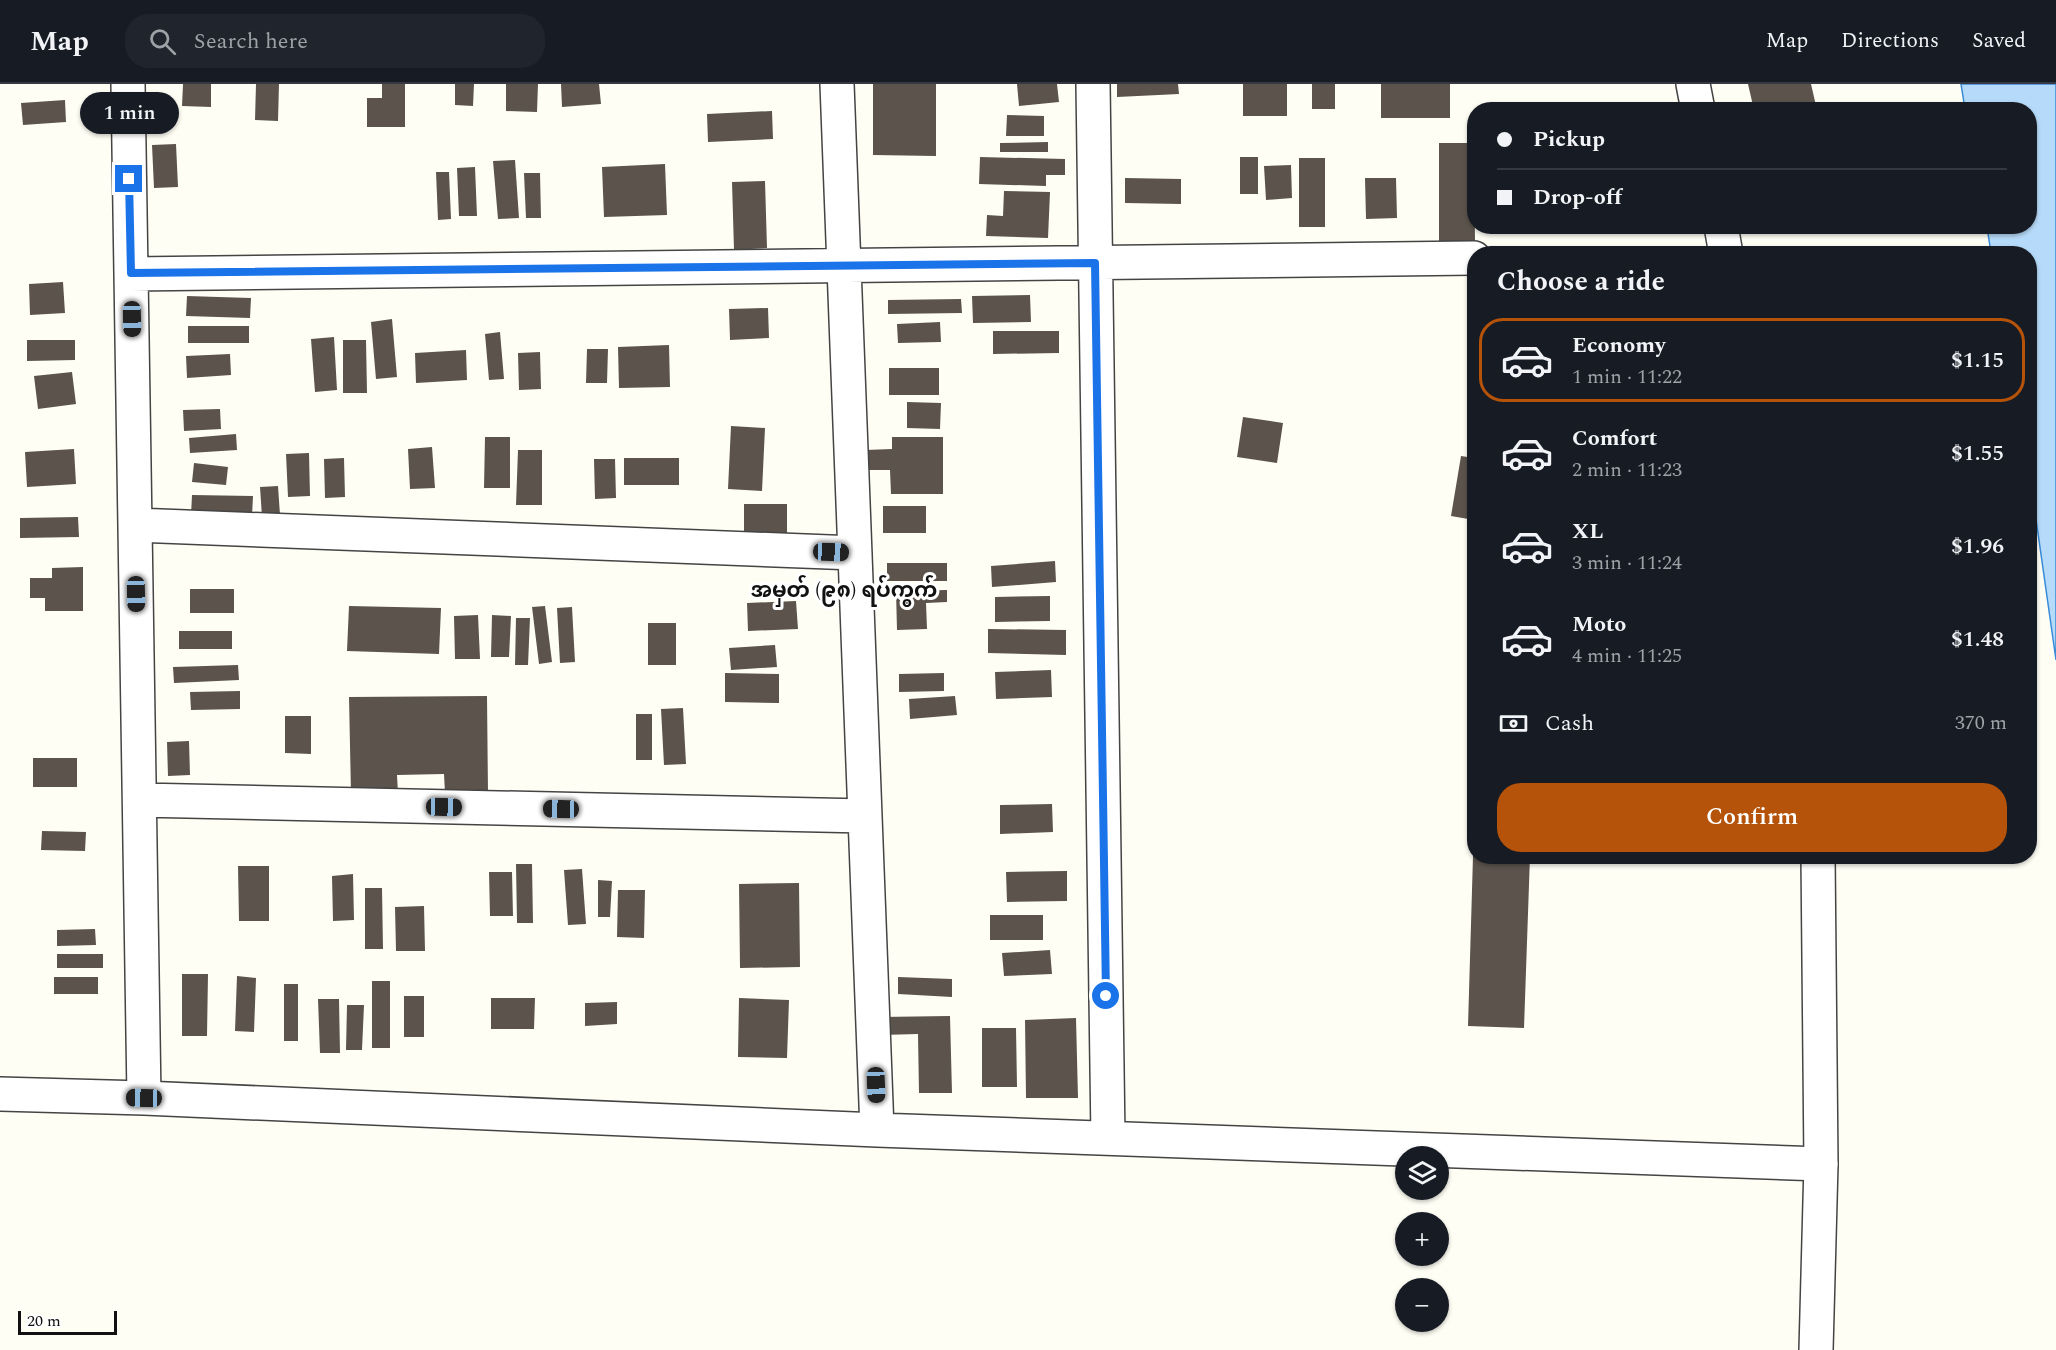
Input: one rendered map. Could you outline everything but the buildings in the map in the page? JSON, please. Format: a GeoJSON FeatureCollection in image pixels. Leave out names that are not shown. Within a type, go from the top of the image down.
{"type":"FeatureCollection","features":[{"type":"Feature","properties":{"kind":"street"},"geometry":{"type":"LineString","coordinates":[[128,84],[144,1098]]}},
{"type":"Feature","properties":{"kind":"street"},"geometry":{"type":"LineString","coordinates":[[837,84],[877,1130]]}},
{"type":"Feature","properties":{"kind":"street"},"geometry":{"type":"LineString","coordinates":[[1093,84],[1108,1138]]}},
{"type":"Feature","properties":{"kind":"street"},"geometry":{"type":"LineString","coordinates":[[1693,84],[1696,102]]}},
{"type":"Feature","properties":{"kind":"street"},"geometry":{"type":"LineString","coordinates":[[131,273],[1467,258]]}},
{"type":"Feature","properties":{"kind":"street"},"geometry":{"type":"LineString","coordinates":[[135,525],[855,553]]}},
{"type":"Feature","properties":{"kind":"street"},"geometry":{"type":"LineString","coordinates":[[140,800],[865,816]]}},
{"type":"Feature","properties":{"kind":"street"},"geometry":{"type":"LineString","coordinates":[[1816,1350],[1821,1164],[1818,864]]}},
{"type":"Feature","properties":{"kind":"street"},"geometry":{"type":"LineString","coordinates":[[0,1094],[144,1098],[877,1130],[1821,1164]]}},
{"type":"Feature","properties":{"kind":"water"},"geometry":{"type":"Polygon","coordinates":[[[1961,84],[2056,84],[2056,660],[2037,526],[2037,246],[1990,246],[1988,234],[2037,234],[2037,102],[1964,102],[1961,84]]]}},
{"type":"Feature","properties":{"kind":"district","name":"အမှတ် (၉၈) ရပ်ကွက်"},"geometry":{"type":"Point","coordinates":[844,590]}},
{"type":"Feature","properties":{"kind":"route"},"geometry":{"type":"LineString","coordinates":[[129,179],[131,273],[1095,263],[1106,996]]}}]}
